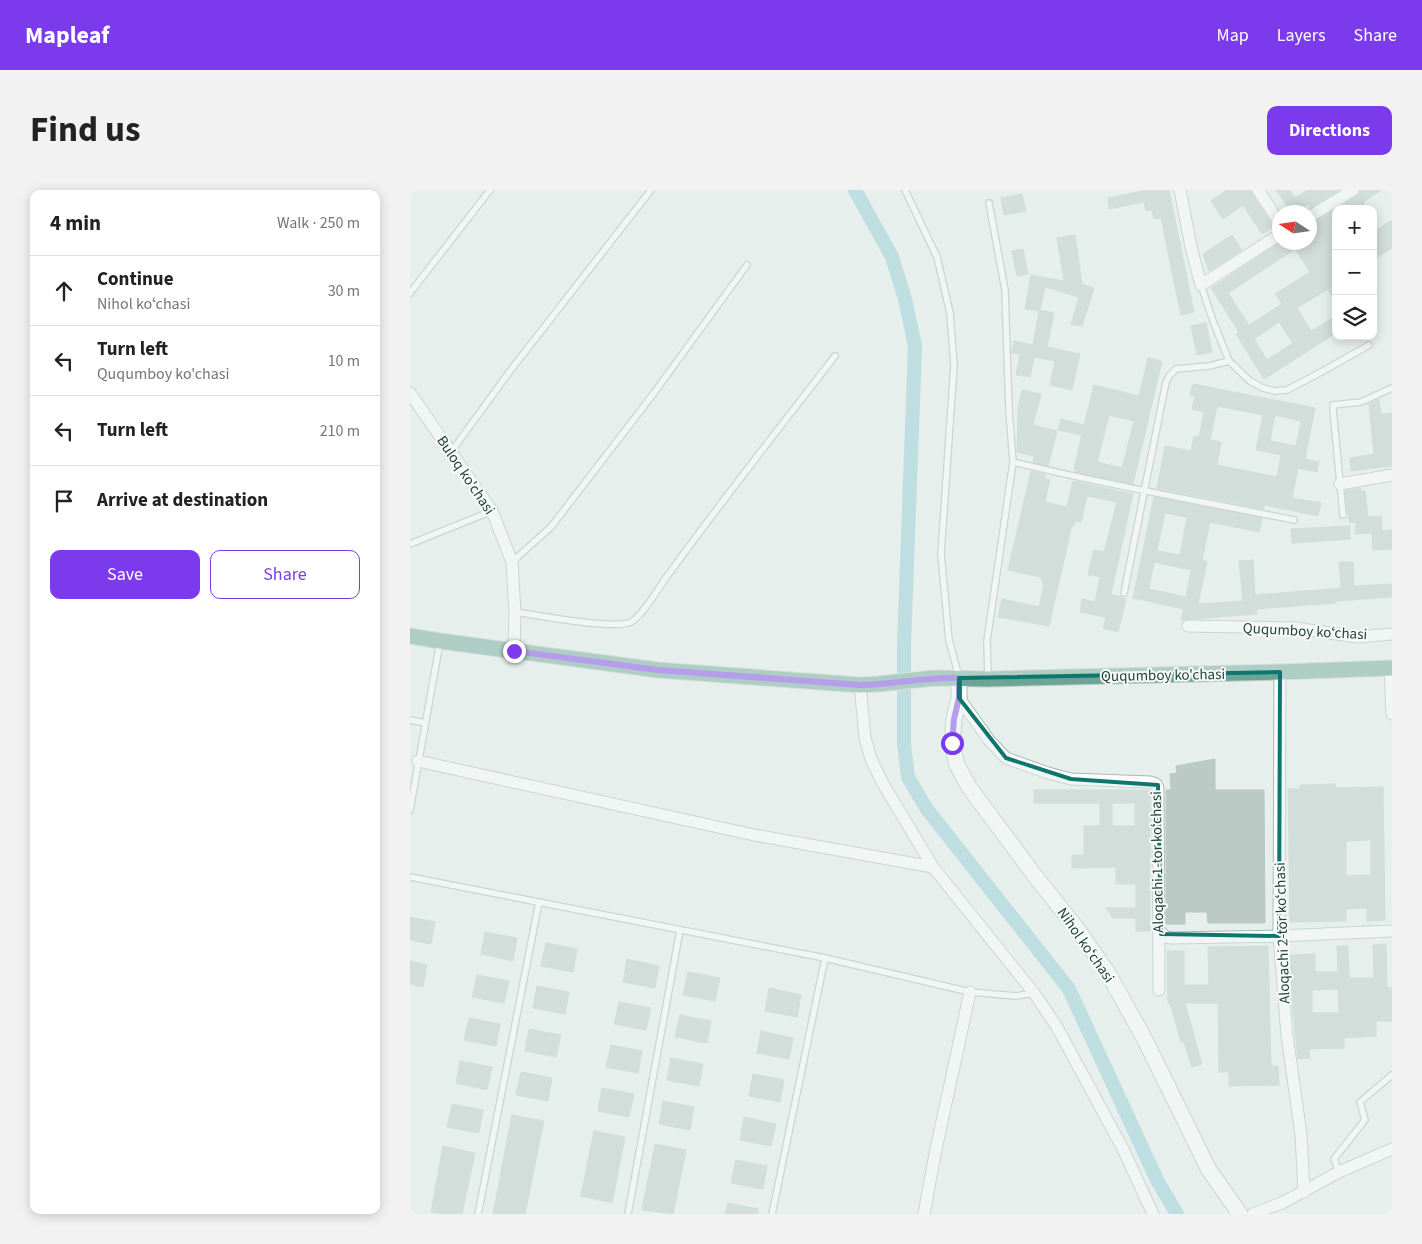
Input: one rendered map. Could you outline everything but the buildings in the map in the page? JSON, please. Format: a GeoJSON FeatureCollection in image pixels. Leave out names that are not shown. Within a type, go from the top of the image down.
{"type":"FeatureCollection","features":[{"type":"Feature","properties":{"kind":"main road","name":"Ququmboy ko'chasi"},"geometry":{"type":"LineString","coordinates":[[410,636],[658,670],[860,685],[934,678],[988,679],[1391,668]]}},
{"type":"Feature","properties":{"kind":"main road","name":"Nihol koʻchasi"},"geometry":{"type":"LineString","coordinates":[[959,678],[959,698],[954,719],[952,743],[957,765],[969,787],[1078,930],[1108,973],[1144,1038],[1209,1170],[1240,1214]]}},
{"type":"Feature","properties":{"kind":"street"},"geometry":{"type":"LineString","coordinates":[[1180,190],[1191,247],[1201,285],[1272,240]]}},
{"type":"Feature","properties":{"kind":"street"},"geometry":{"type":"LineString","coordinates":[[1258,190],[1272,210]]}},
{"type":"Feature","properties":{"kind":"street"},"geometry":{"type":"LineString","coordinates":[[1317,213],[1353,190]]}},
{"type":"Feature","properties":{"kind":"street","name":"Buloq ko'chasi"},"geometry":{"type":"LineString","coordinates":[[410,393],[492,511],[512,562],[514,651]]}},
{"type":"Feature","properties":{"kind":"street"},"geometry":{"type":"LineString","coordinates":[[1340,484],[1392,476]]}},
{"type":"Feature","properties":{"kind":"street","name":"Ququmboy koʻchasi"},"geometry":{"type":"LineString","coordinates":[[1188,626],[1295,628],[1358,637],[1392,634]]}},
{"type":"Feature","properties":{"kind":"street"},"geometry":{"type":"LineString","coordinates":[[1391,668],[1392,714]]}},
{"type":"Feature","properties":{"kind":"street","name":"Aloqachi 2-tor koʻchasi"},"geometry":{"type":"LineString","coordinates":[[1280,672],[1279,936],[1287,1035],[1301,1135],[1304,1192]]}},
{"type":"Feature","properties":{"kind":"street"},"geometry":{"type":"LineString","coordinates":[[860,685],[865,738],[871,759],[882,782],[933,867],[1034,993],[1057,1028],[1123,1149],[1153,1214]]}},
{"type":"Feature","properties":{"kind":"street","name":"Aloqachi 1-tor koʻchasi"},"geometry":{"type":"LineString","coordinates":[[959,698],[1006,758],[1070,779],[1150,782],[1156,784],[1158,788],[1159,990]]}},
{"type":"Feature","properties":{"kind":"street"},"geometry":{"type":"LineString","coordinates":[[418,761],[754,835],[933,867]]}},
{"type":"Feature","properties":{"kind":"street"},"geometry":{"type":"LineString","coordinates":[[1159,931],[1166,937],[1172,938],[1392,932]]}},
{"type":"Feature","properties":{"kind":"street"},"geometry":{"type":"LineString","coordinates":[[924,1214],[970,992]]}},
{"type":"Feature","properties":{"kind":"street"},"geometry":{"type":"LineString","coordinates":[[1253,1214],[1284,1202],[1339,1172],[1392,1149]]}},
{"type":"Feature","properties":{"kind":"lane"},"geometry":{"type":"LineString","coordinates":[[410,293],[490,190]]}},
{"type":"Feature","properties":{"kind":"lane"},"geometry":{"type":"LineString","coordinates":[[451,452],[516,364],[651,190]]}},
{"type":"Feature","properties":{"kind":"lane"},"geometry":{"type":"LineString","coordinates":[[905,190],[937,257],[950,313],[954,365],[941,554],[950,640],[959,678]]}},
{"type":"Feature","properties":{"kind":"lane"},"geometry":{"type":"LineString","coordinates":[[988,679],[988,641],[1013,462],[1009,411],[1005,290],[989,202]]}},
{"type":"Feature","properties":{"kind":"lane"},"geometry":{"type":"LineString","coordinates":[[512,562],[550,527],[654,392],[747,265]]}},
{"type":"Feature","properties":{"kind":"lane"},"geometry":{"type":"LineString","coordinates":[[1201,285],[1229,361],[1255,385],[1274,391],[1287,390],[1369,344]]}},
{"type":"Feature","properties":{"kind":"lane"},"geometry":{"type":"LineString","coordinates":[[514,612],[595,624],[623,624],[632,621],[641,613],[670,572],[835,356]]}},
{"type":"Feature","properties":{"kind":"lane"},"geometry":{"type":"LineString","coordinates":[[1124,594],[1166,382],[1176,370],[1209,366],[1229,361]]}},
{"type":"Feature","properties":{"kind":"lane"},"geometry":{"type":"LineString","coordinates":[[1343,515],[1333,405],[1361,402],[1392,388]]}},
{"type":"Feature","properties":{"kind":"lane"},"geometry":{"type":"LineString","coordinates":[[1013,462],[1082,479],[1294,520]]}},
{"type":"Feature","properties":{"kind":"lane"},"geometry":{"type":"LineString","coordinates":[[410,544],[492,511]]}},
{"type":"Feature","properties":{"kind":"lane"},"geometry":{"type":"LineString","coordinates":[[410,810],[440,641]]}},
{"type":"Feature","properties":{"kind":"lane"},"geometry":{"type":"LineString","coordinates":[[410,720],[424,723]]}},
{"type":"Feature","properties":{"kind":"lane"},"geometry":{"type":"LineString","coordinates":[[410,877],[824,958],[970,992],[1016,996],[1034,993]]}},
{"type":"Feature","properties":{"kind":"lane"},"geometry":{"type":"LineString","coordinates":[[478,1214],[539,902]]}},
{"type":"Feature","properties":{"kind":"lane"},"geometry":{"type":"LineString","coordinates":[[628,1214],[680,930]]}},
{"type":"Feature","properties":{"kind":"lane"},"geometry":{"type":"LineString","coordinates":[[772,1214],[824,958]]}},
{"type":"Feature","properties":{"kind":"lane"},"geometry":{"type":"LineString","coordinates":[[1339,1172],[1334,1158],[1366,1120],[1360,1102],[1392,1075]]}},
{"type":"Feature","properties":{"kind":"highlighted area"},"geometry":{"type":"Polygon","coordinates":[[[1280,672],[1279,936],[1161,934],[1158,785],[1071,779],[1006,758],[959,698],[959,678],[1280,672]]]}},
{"type":"Feature","properties":{"kind":"waterway"},"geometry":{"type":"LineString","coordinates":[[855,190],[892,257],[905,299],[915,346],[904,645],[904,744],[908,777],[926,808],[1069,989],[1157,1180],[1177,1214]]}},
{"type":"Feature","properties":{"kind":"route"},"geometry":{"type":"LineString","coordinates":[[514,651],[658,670],[860,685],[934,678],[959,678],[959,698],[954,719],[952,743]]}}]}
